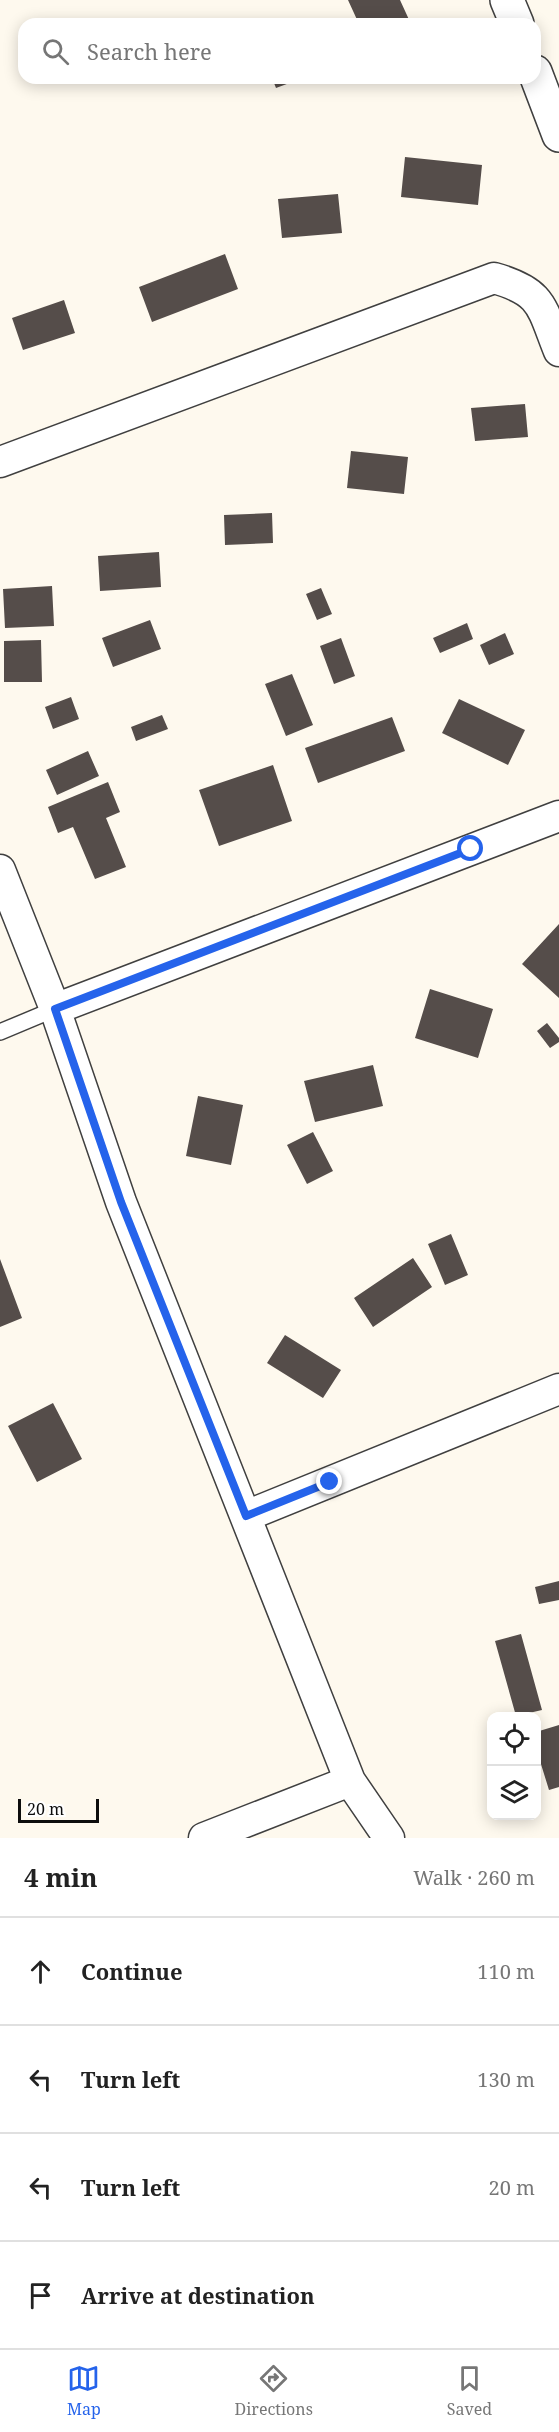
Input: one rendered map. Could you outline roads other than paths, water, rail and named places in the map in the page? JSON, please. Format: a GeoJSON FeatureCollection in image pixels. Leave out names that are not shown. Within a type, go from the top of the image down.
{"type":"FeatureCollection","features":[{"type":"Feature","properties":{"kind":"street"},"geometry":{"type":"LineString","coordinates":[[507,0],[514,18]]}},
{"type":"Feature","properties":{"kind":"street"},"geometry":{"type":"LineString","coordinates":[[540,84],[559,135]]}},
{"type":"Feature","properties":{"kind":"street"},"geometry":{"type":"LineString","coordinates":[[0,462],[494,278],[518,285],[539,301],[559,351]]}},
{"type":"Feature","properties":{"kind":"street"},"geometry":{"type":"LineString","coordinates":[[55,1009],[559,816]]}},
{"type":"Feature","properties":{"kind":"street"},"geometry":{"type":"LineString","coordinates":[[0,870],[55,1009],[121,1202],[350,1781],[387,1837]]}},
{"type":"Feature","properties":{"kind":"street"},"geometry":{"type":"LineString","coordinates":[[246,1516],[559,1389]]}},
{"type":"Feature","properties":{"kind":"street"},"geometry":{"type":"LineString","coordinates":[[204,1838],[350,1781]]}},
{"type":"Feature","properties":{"kind":"lane"},"geometry":{"type":"LineString","coordinates":[[0,1032],[55,1009]]}}]}
